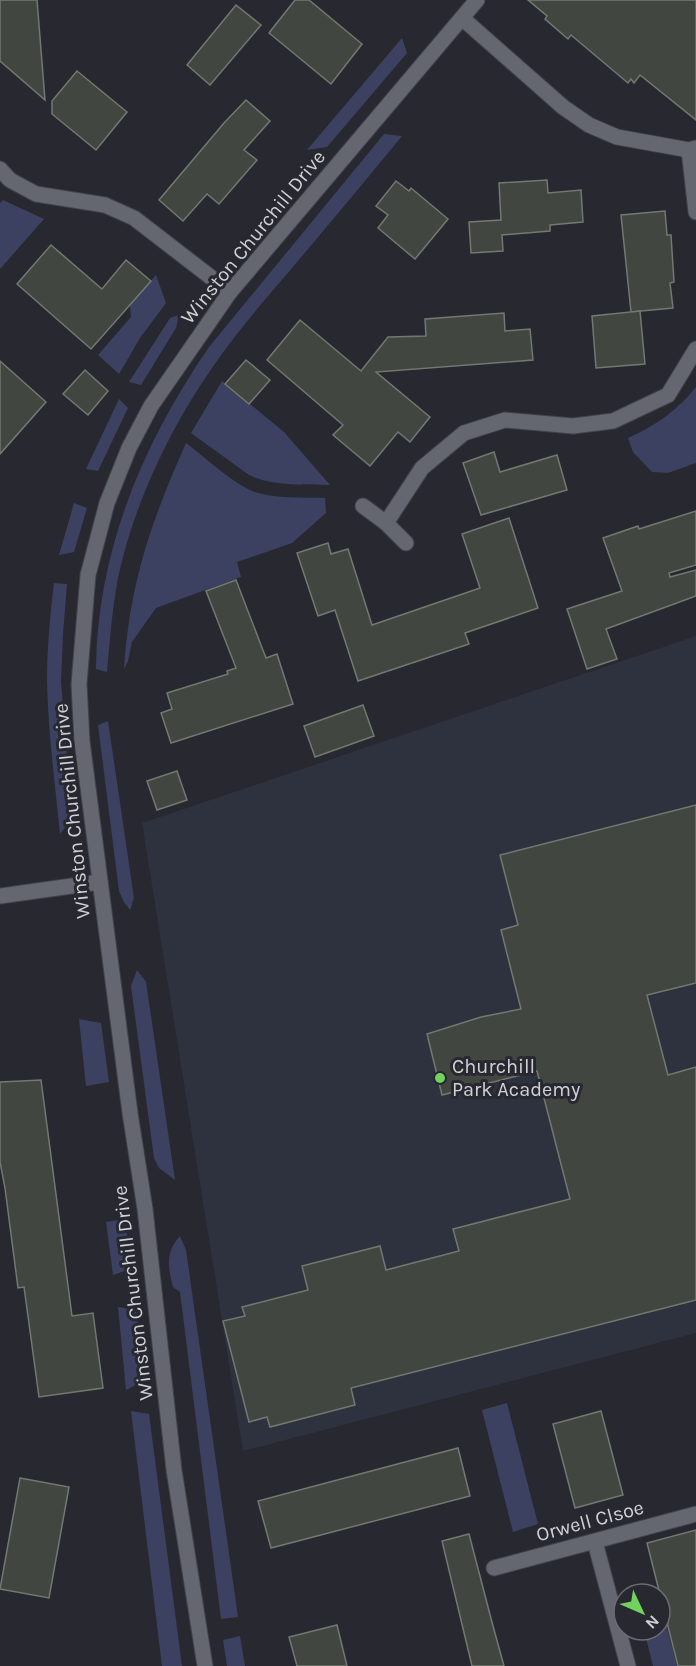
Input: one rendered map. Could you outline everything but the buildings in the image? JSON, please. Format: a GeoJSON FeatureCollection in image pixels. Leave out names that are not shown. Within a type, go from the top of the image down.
{"type":"FeatureCollection","features":[{"type":"Feature","properties":{"kind":"street","name":"Winston Churchill Drive"},"geometry":{"type":"LineString","coordinates":[[205,1666],[174,1470],[145,1209],[82,741],[80,695],[82,636],[88,575],[107,503],[129,448],[151,406],[230,292],[477,0]]}},
{"type":"Feature","properties":{"kind":"street"},"geometry":{"type":"LineString","coordinates":[[462,18],[563,107],[589,125],[617,137],[693,149],[696,212]]}},
{"type":"Feature","properties":{"kind":"street"},"geometry":{"type":"LineString","coordinates":[[0,170],[10,180],[36,194],[105,205],[134,218],[230,292]]}},
{"type":"Feature","properties":{"kind":"street"},"geometry":{"type":"LineString","coordinates":[[386,523],[422,468],[464,433],[505,420],[573,426],[613,421],[668,395],[696,349]]}},
{"type":"Feature","properties":{"kind":"street"},"geometry":{"type":"LineString","coordinates":[[363,506],[386,523],[406,543]]}},
{"type":"Feature","properties":{"kind":"street"},"geometry":{"type":"LineString","coordinates":[[0,896],[100,882]]}},
{"type":"Feature","properties":{"kind":"street","name":"Orwell Clsoe"},"geometry":{"type":"LineString","coordinates":[[494,1568],[696,1514]]}},
{"type":"Feature","properties":{"kind":"street"},"geometry":{"type":"LineString","coordinates":[[595,1542],[628,1666]]}},
{"type":"Feature","properties":{"kind":"shaded area"},"geometry":{"type":"Polygon","coordinates":[[[402,38],[407,53],[327,147],[307,150],[402,38]]]}},
{"type":"Feature","properties":{"kind":"shaded area"},"geometry":{"type":"Polygon","coordinates":[[[384,134],[402,136],[233,339],[197,391],[168,442],[143,496],[125,551],[114,601],[107,672],[96,669],[98,625],[115,541],[128,500],[164,421],[209,347],[384,134]]]}},
{"type":"Feature","properties":{"kind":"shaded area"},"geometry":{"type":"Polygon","coordinates":[[[3,200],[44,219],[0,269],[0,203],[3,200]]]}},
{"type":"Feature","properties":{"kind":"shaded area"},"geometry":{"type":"Polygon","coordinates":[[[156,275],[166,303],[140,338],[119,374],[98,355],[131,317],[130,305],[156,275]]]}},
{"type":"Feature","properties":{"kind":"shaded area"},"geometry":{"type":"Polygon","coordinates":[[[179,315],[176,328],[141,385],[129,382],[170,318],[179,315]]]}},
{"type":"Feature","properties":{"kind":"shaded area"},"geometry":{"type":"Polygon","coordinates":[[[222,381],[284,432],[330,485],[289,484],[259,479],[249,475],[191,433],[222,381]]]}},
{"type":"Feature","properties":{"kind":"shaded area"},"geometry":{"type":"Polygon","coordinates":[[[696,387],[696,463],[668,473],[652,472],[633,452],[628,438],[665,417],[696,387]]]}},
{"type":"Feature","properties":{"kind":"shaded area"},"geometry":{"type":"Polygon","coordinates":[[[119,399],[128,408],[98,471],[86,469],[119,399]]]}},
{"type":"Feature","properties":{"kind":"shaded area"},"geometry":{"type":"Polygon","coordinates":[[[186,443],[246,488],[272,496],[325,498],[326,513],[292,543],[237,562],[241,577],[156,608],[132,642],[124,669],[131,608],[144,553],[162,499],[186,443]]]}},
{"type":"Feature","properties":{"kind":"shaded area"},"geometry":{"type":"Polygon","coordinates":[[[74,503],[87,508],[74,552],[59,555],[74,503]]]}},
{"type":"Feature","properties":{"kind":"shaded area"},"geometry":{"type":"Polygon","coordinates":[[[54,583],[67,584],[61,682],[72,818],[60,834],[50,738],[47,681],[54,583]]]}},
{"type":"Feature","properties":{"kind":"shaded area","name":"Churchill Park Academy"},"geometry":{"type":"Polygon","coordinates":[[[696,636],[696,1333],[243,1451],[142,823],[696,636]]]}},
{"type":"Feature","properties":{"kind":"shaded area"},"geometry":{"type":"Polygon","coordinates":[[[108,721],[134,898],[130,910],[119,891],[98,725],[108,721]]]}},
{"type":"Feature","properties":{"kind":"shaded area"},"geometry":{"type":"Polygon","coordinates":[[[137,970],[146,982],[175,1180],[159,1168],[154,1158],[131,986],[137,970]]]}},
{"type":"Feature","properties":{"kind":"shaded area"},"geometry":{"type":"Polygon","coordinates":[[[79,1019],[101,1023],[109,1082],[86,1086],[79,1019]]]}},
{"type":"Feature","properties":{"kind":"shaded area"},"geometry":{"type":"Polygon","coordinates":[[[125,1219],[131,1269],[113,1275],[106,1222],[125,1219]]]}},
{"type":"Feature","properties":{"kind":"shaded area"},"geometry":{"type":"Polygon","coordinates":[[[180,1236],[186,1250],[238,1617],[221,1619],[180,1292],[173,1287],[169,1267],[172,1248],[180,1236]]]}},
{"type":"Feature","properties":{"kind":"shaded area"},"geometry":{"type":"Polygon","coordinates":[[[118,1307],[136,1310],[145,1380],[126,1390],[118,1307]]]}},
{"type":"Feature","properties":{"kind":"shaded area"},"geometry":{"type":"Polygon","coordinates":[[[507,1403],[538,1524],[513,1532],[482,1410],[507,1403]]]}},
{"type":"Feature","properties":{"kind":"shaded area"},"geometry":{"type":"Polygon","coordinates":[[[131,1411],[149,1414],[182,1666],[162,1666],[131,1411]]]}},
{"type":"Feature","properties":{"kind":"shaded area"},"geometry":{"type":"Polygon","coordinates":[[[240,1636],[245,1666],[227,1666],[223,1640],[240,1636]]]}},
{"type":"Feature","properties":{"kind":"shaded area"},"geometry":{"type":"Polygon","coordinates":[[[647,1642],[671,1642],[677,1666],[653,1666],[647,1642]]]}},
{"type":"Feature","properties":{"kind":"place","name":"Churchill Park Academy"},"geometry":{"type":"Point","coordinates":[440,1078]}}]}
